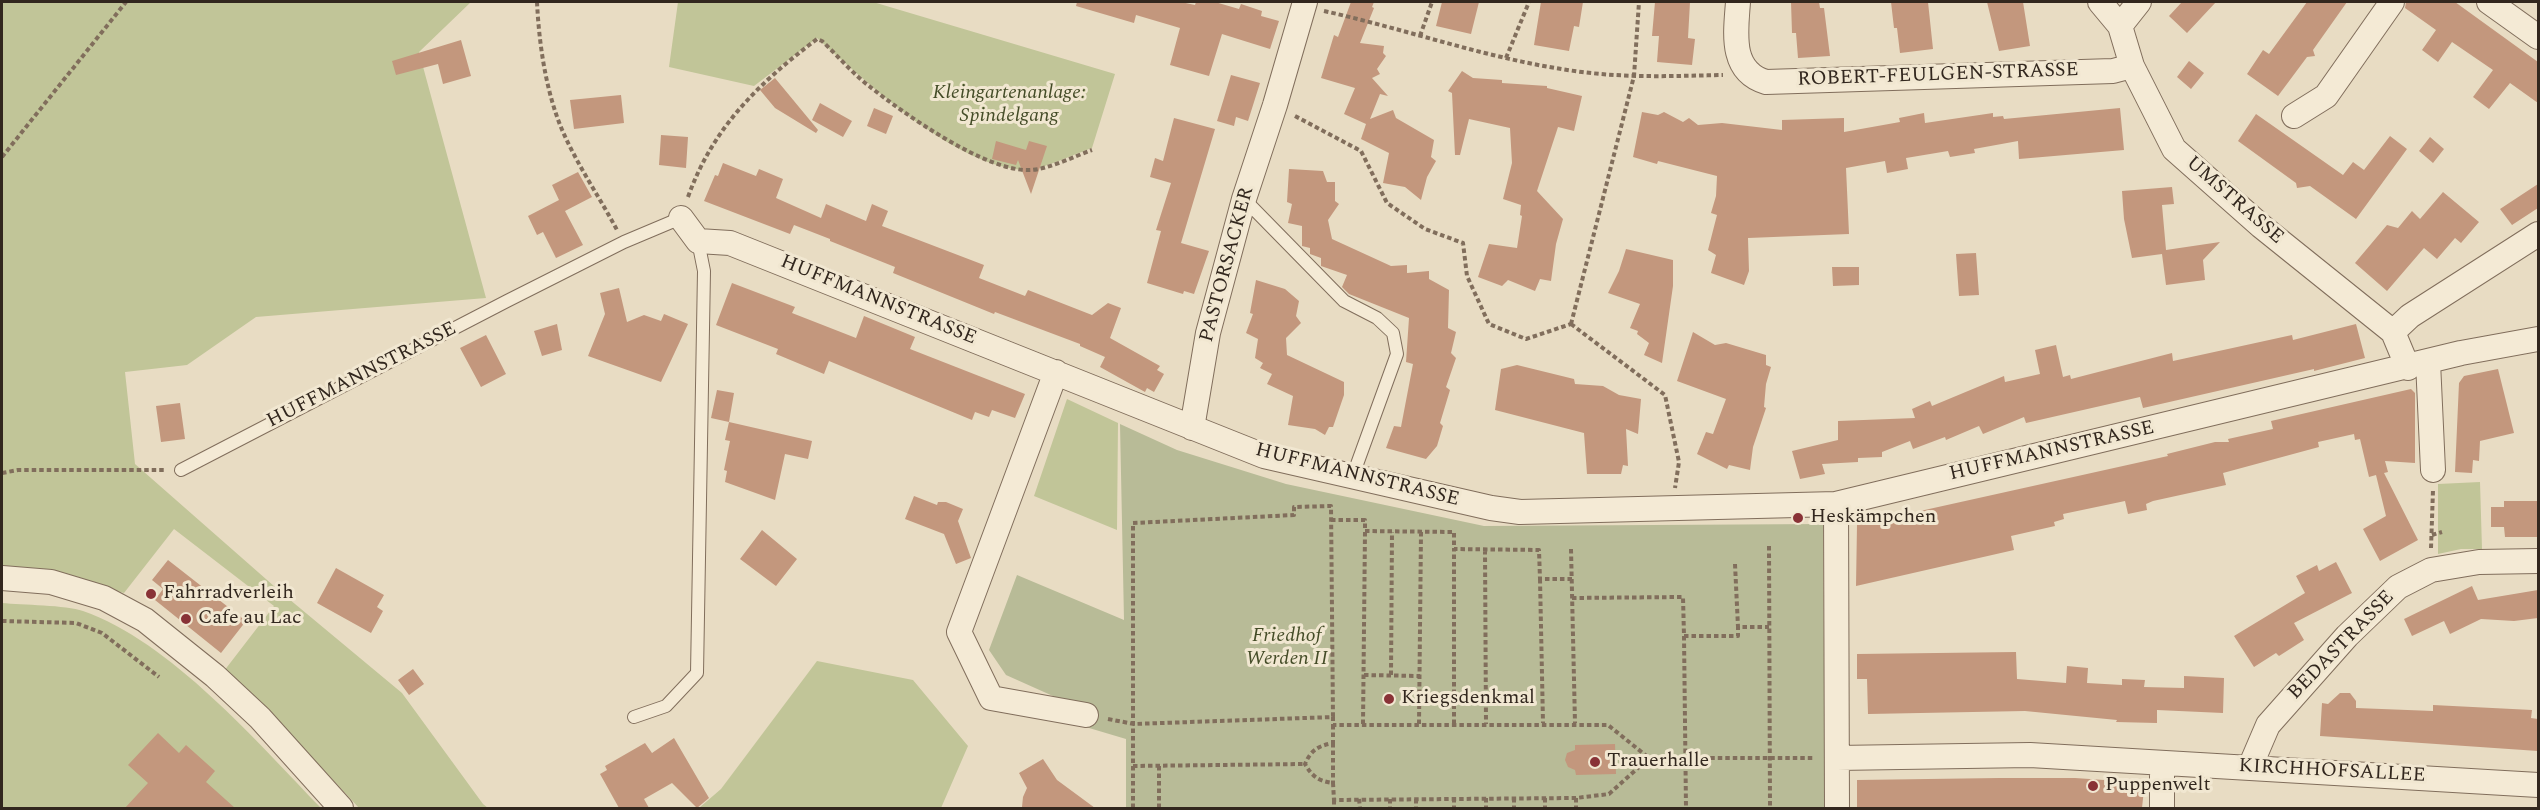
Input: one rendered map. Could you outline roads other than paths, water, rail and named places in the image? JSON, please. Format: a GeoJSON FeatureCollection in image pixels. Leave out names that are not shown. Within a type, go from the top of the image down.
{"type":"FeatureCollection","features":[{"type":"Feature","properties":{"kind":"street","name":"ROBERT-FEULGEN-STRASSE"},"geometry":{"type":"LineString","coordinates":[[1738,2],[1736,48],[1747,70],[1759,80],[1777,82],[2113,71],[2132,66]]}},
{"type":"Feature","properties":{"kind":"street","name":"UMSTRASSE"},"geometry":{"type":"LineString","coordinates":[[2100,2],[2120,26],[2132,66],[2175,149],[2260,226],[2394,332]]}},
{"type":"Feature","properties":{"kind":"street"},"geometry":{"type":"LineString","coordinates":[[2120,26],[2139,2]]}},
{"type":"Feature","properties":{"kind":"street"},"geometry":{"type":"LineString","coordinates":[[2294,116],[2325,96],[2392,2]]}},
{"type":"Feature","properties":{"kind":"street"},"geometry":{"type":"LineString","coordinates":[[2489,2],[2538,37]]}},
{"type":"Feature","properties":{"kind":"street","name":"PASTORSACKER"},"geometry":{"type":"LineString","coordinates":[[1192,428],[1208,333],[1244,199],[1275,105],[1298,3]]}},
{"type":"Feature","properties":{"kind":"street"},"geometry":{"type":"LineString","coordinates":[[681,218],[698,241]]}},
{"type":"Feature","properties":{"kind":"street"},"geometry":{"type":"LineString","coordinates":[[2433,470],[2418,365],[2394,332],[2410,316],[2538,234]]}},
{"type":"Feature","properties":{"kind":"street","name":"HUFFMANNSTRASSE"},"geometry":{"type":"LineString","coordinates":[[698,241],[730,243],[1264,456],[1352,478],[1491,508],[1520,512],[1836,504],[2461,353],[2538,339]]}},
{"type":"Feature","properties":{"kind":"street"},"geometry":{"type":"LineString","coordinates":[[1056,372],[959,632],[991,698],[1086,715]]}},
{"type":"Feature","properties":{"kind":"street"},"geometry":{"type":"LineString","coordinates":[[1836,504],[1837,808]]}},
{"type":"Feature","properties":{"kind":"street","name":"BEDASTRASSE"},"geometry":{"type":"LineString","coordinates":[[2250,767],[2268,725],[2347,636],[2398,587],[2431,570],[2479,562],[2538,561]]}},
{"type":"Feature","properties":{"kind":"street"},"geometry":{"type":"LineString","coordinates":[[2,578],[51,582],[94,594],[145,620],[215,676],[260,718],[341,808]]}},
{"type":"Feature","properties":{"kind":"street","name":"KIRCHHOFSALLEE"},"geometry":{"type":"LineString","coordinates":[[1837,758],[2030,755],[2538,784]]}},
{"type":"Feature","properties":{"kind":"street"},"geometry":{"type":"LineString","coordinates":[[2162,764],[2162,808]]}},
{"type":"Feature","properties":{"kind":"lane"},"geometry":{"type":"LineString","coordinates":[[1244,199],[1344,301],[1377,318],[1393,333],[1397,354],[1352,478]]}},
{"type":"Feature","properties":{"kind":"lane","name":"HUFFMANNSTRASSE"},"geometry":{"type":"LineString","coordinates":[[181,470],[624,242],[681,218]]}},
{"type":"Feature","properties":{"kind":"lane"},"geometry":{"type":"LineString","coordinates":[[634,717],[666,706],[697,673],[704,271],[698,241]]}},
{"type":"Feature","properties":{"kind":"place","name":"Heskämpchen"},"geometry":{"type":"Point","coordinates":[1798,518]}},
{"type":"Feature","properties":{"kind":"place","name":"Fahrradverleih"},"geometry":{"type":"Point","coordinates":[151,594]}},
{"type":"Feature","properties":{"kind":"place","name":"Cafe au Lac"},"geometry":{"type":"Point","coordinates":[186,619]}},
{"type":"Feature","properties":{"kind":"place","name":"Kriegsdenkmal"},"geometry":{"type":"Point","coordinates":[1389,699]}},
{"type":"Feature","properties":{"kind":"place","name":"Trauerhalle"},"geometry":{"type":"Point","coordinates":[1595,762]}},
{"type":"Feature","properties":{"kind":"place","name":"Puppenwelt"},"geometry":{"type":"Point","coordinates":[2093,786]}},
{"type":"Feature","properties":{"kind":"park label","name":"Kleingartenanlage: Spindelgang"},"geometry":{"type":"Point","coordinates":[1009,106]}},
{"type":"Feature","properties":{"kind":"park label","name":"Friedhof Werden II"},"geometry":{"type":"Point","coordinates":[1287,648]}}]}
